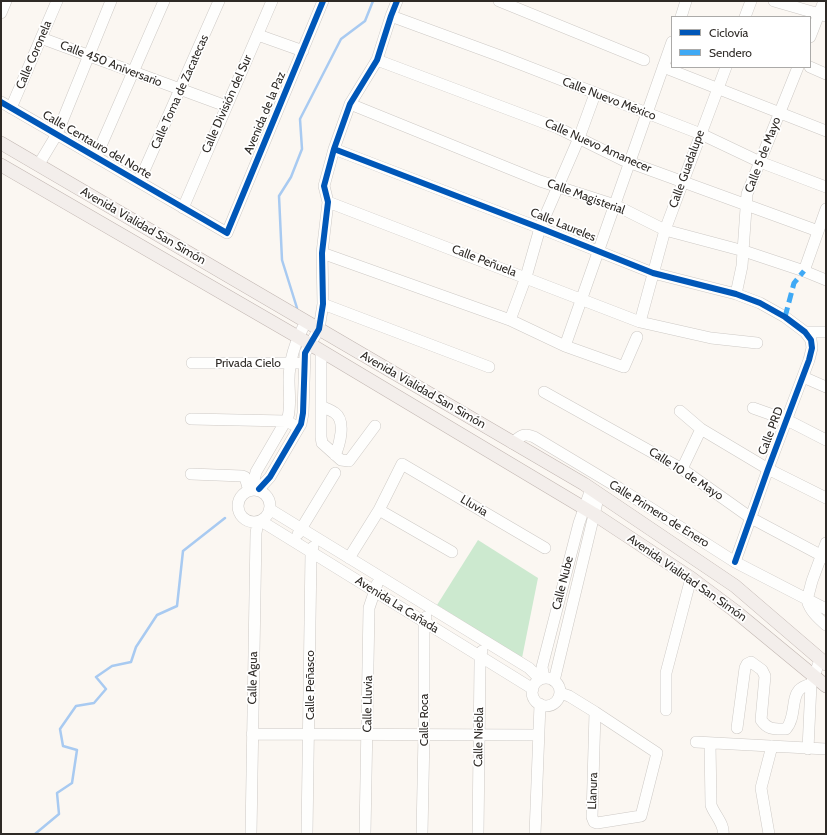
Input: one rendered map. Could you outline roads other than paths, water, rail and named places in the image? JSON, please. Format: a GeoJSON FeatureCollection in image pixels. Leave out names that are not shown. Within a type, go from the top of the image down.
{"type":"FeatureCollection","features":[{"type":"Feature","properties":{"kind":"main road","name":"Avenida Vialidad San Simón"},"geometry":{"type":"LineString","coordinates":[[1,143],[591,489],[735,586],[823,662]]}},
{"type":"Feature","properties":{"kind":"main road","name":"Avenida Vialidad San Simón"},"geometry":{"type":"LineString","coordinates":[[1,165],[316,347],[589,511],[691,578],[735,611],[812,679],[826,686]]}},
{"type":"Feature","properties":{"kind":"street"},"geometry":{"type":"LineString","coordinates":[[1,13],[6,1]]}},
{"type":"Feature","properties":{"kind":"street","name":"Calle Coronela"},"geometry":{"type":"LineString","coordinates":[[11,108],[57,1]]}},
{"type":"Feature","properties":{"kind":"street"},"geometry":{"type":"LineString","coordinates":[[39,164],[57,134],[111,1]]}},
{"type":"Feature","properties":{"kind":"street"},"geometry":{"type":"LineString","coordinates":[[96,157],[164,1]]}},
{"type":"Feature","properties":{"kind":"street","name":"Calle Toma de Zacatecas"},"geometry":{"type":"LineString","coordinates":[[139,182],[181,90],[219,1]]}},
{"type":"Feature","properties":{"kind":"street","name":"Calle División del Sur"},"geometry":{"type":"LineString","coordinates":[[183,208],[272,1]]}},
{"type":"Feature","properties":{"kind":"street","name":"Avenida de la Paz"},"geometry":{"type":"LineString","coordinates":[[227,233],[323,1]]}},
{"type":"Feature","properties":{"kind":"street"},"geometry":{"type":"LineString","coordinates":[[374,426],[349,461],[341,460],[322,443],[320,437],[321,406],[316,347],[323,304],[322,253],[328,202],[324,186],[334,150],[350,104],[377,60],[397,1]]}},
{"type":"Feature","properties":{"kind":"street"},"geometry":{"type":"LineString","coordinates":[[499,1],[644,60]]}},
{"type":"Feature","properties":{"kind":"street"},"geometry":{"type":"LineString","coordinates":[[681,16],[686,1]]}},
{"type":"Feature","properties":{"kind":"street"},"geometry":{"type":"LineString","coordinates":[[745,16],[751,1]]}},
{"type":"Feature","properties":{"kind":"street"},"geometry":{"type":"LineString","coordinates":[[774,1],[823,15]]}},
{"type":"Feature","properties":{"kind":"street"},"geometry":{"type":"LineString","coordinates":[[811,35],[823,15],[824,1]]}},
{"type":"Feature","properties":{"kind":"street","name":"Calle Nuevo México"},"geometry":{"type":"LineString","coordinates":[[391,16],[500,56],[700,134],[760,162],[826,187]]}},
{"type":"Feature","properties":{"kind":"street"},"geometry":{"type":"LineString","coordinates":[[258,35],[303,51]]}},
{"type":"Feature","properties":{"kind":"street","name":"Calle 450 Aniversario"},"geometry":{"type":"LineString","coordinates":[[41,38],[226,106]]}},
{"type":"Feature","properties":{"kind":"street"},"geometry":{"type":"LineString","coordinates":[[565,346],[671,45]]}},
{"type":"Feature","properties":{"kind":"street","name":"Calle Nuevo Amanecer"},"geometry":{"type":"LineString","coordinates":[[377,60],[558,128],[630,162],[818,231]]}},
{"type":"Feature","properties":{"kind":"street"},"geometry":{"type":"LineString","coordinates":[[663,67],[826,131]]}},
{"type":"Feature","properties":{"kind":"street"},"geometry":{"type":"LineString","coordinates":[[811,67],[826,74]]}},
{"type":"Feature","properties":{"kind":"street","name":"Calle Guadalupe"},"geometry":{"type":"LineString","coordinates":[[640,322],[665,230],[726,68]]}},
{"type":"Feature","properties":{"kind":"street","name":"Calle 5 de Mayo"},"geometry":{"type":"LineString","coordinates":[[736,294],[744,251],[746,205],[748,194],[798,68]]}},
{"type":"Feature","properties":{"kind":"street"},"geometry":{"type":"LineString","coordinates":[[510,320],[526,277],[540,228],[595,94]]}},
{"type":"Feature","properties":{"kind":"street","name":"Calle Centauro del Norte"},"geometry":{"type":"LineString","coordinates":[[1,102],[227,233]]}},
{"type":"Feature","properties":{"kind":"street","name":"Calle Magisterial"},"geometry":{"type":"LineString","coordinates":[[350,104],[557,186],[615,206],[665,230],[744,251],[826,280]]}},
{"type":"Feature","properties":{"kind":"street","name":"Calle Laureles"},"geometry":{"type":"LineString","coordinates":[[334,150],[540,228],[653,273],[736,294],[760,303],[785,317],[806,332]]}},
{"type":"Feature","properties":{"kind":"street","name":"Calle Peñuela"},"geometry":{"type":"LineString","coordinates":[[328,202],[581,298],[640,322],[711,338],[757,343]]}},
{"type":"Feature","properties":{"kind":"street"},"geometry":{"type":"LineString","coordinates":[[804,271],[826,209]]}},
{"type":"Feature","properties":{"kind":"street"},"geometry":{"type":"LineString","coordinates":[[322,253],[510,320],[565,346],[624,367],[636,338]]}},
{"type":"Feature","properties":{"kind":"street"},"geometry":{"type":"LineString","coordinates":[[323,304],[489,367]]}},
{"type":"Feature","properties":{"kind":"street"},"geometry":{"type":"LineString","coordinates":[[253,490],[256,472],[286,421],[290,410],[289,378],[291,363],[298,337],[306,322]]}},
{"type":"Feature","properties":{"kind":"street"},"geometry":{"type":"LineString","coordinates":[[806,332],[826,332]]}},
{"type":"Feature","properties":{"kind":"street","name":"Calle PRD"},"geometry":{"type":"LineString","coordinates":[[735,562],[809,360],[812,348],[811,340],[806,332]]}},
{"type":"Feature","properties":{"kind":"street"},"geometry":{"type":"LineString","coordinates":[[190,474],[245,477],[253,490],[264,492],[271,502],[270,510],[266,518],[259,521],[249,522],[243,518],[239,513],[238,505],[240,498],[244,493],[253,490],[270,477],[302,424],[305,353],[316,347]]}},
{"type":"Feature","properties":{"kind":"street","name":"Privada Cielo"},"geometry":{"type":"LineString","coordinates":[[192,363],[305,364]]}},
{"type":"Feature","properties":{"kind":"street"},"geometry":{"type":"LineString","coordinates":[[803,377],[826,387]]}},
{"type":"Feature","properties":{"kind":"street","name":"Calle 10 de Mayo"},"geometry":{"type":"LineString","coordinates":[[544,392],[682,469],[751,518],[824,557]]}},
{"type":"Feature","properties":{"kind":"street"},"geometry":{"type":"LineString","coordinates":[[321,406],[336,413],[341,422],[340,444],[335,454]]}},
{"type":"Feature","properties":{"kind":"street"},"geometry":{"type":"LineString","coordinates":[[753,408],[787,420],[826,440]]}},
{"type":"Feature","properties":{"kind":"street"},"geometry":{"type":"LineString","coordinates":[[680,411],[701,429],[768,469],[826,498]]}},
{"type":"Feature","properties":{"kind":"street"},"geometry":{"type":"LineString","coordinates":[[191,419],[286,421],[299,428]]}},
{"type":"Feature","properties":{"kind":"street"},"geometry":{"type":"LineString","coordinates":[[682,469],[701,429]]}},
{"type":"Feature","properties":{"kind":"street","name":"Calle Primero de Enero"},"geometry":{"type":"LineString","coordinates":[[512,443],[521,436],[528,434],[534,436],[735,562],[826,609]]}},
{"type":"Feature","properties":{"kind":"street","name":"Lluvia"},"geometry":{"type":"LineString","coordinates":[[379,510],[402,464],[545,548]]}},
{"type":"Feature","properties":{"kind":"street"},"geometry":{"type":"LineString","coordinates":[[293,541],[335,472]]}},
{"type":"Feature","properties":{"kind":"street"},"geometry":{"type":"LineString","coordinates":[[591,489],[592,472]]}},
{"type":"Feature","properties":{"kind":"street","name":"Calle Nube"},"geometry":{"type":"LineString","coordinates":[[546,679],[542,667],[589,511],[591,489]]}},
{"type":"Feature","properties":{"kind":"street","name":"Avenida La Cañada"},"geometry":{"type":"LineString","coordinates":[[270,510],[546,679]]}},
{"type":"Feature","properties":{"kind":"street"},"geometry":{"type":"LineString","coordinates":[[349,558],[379,510],[452,552]]}},
{"type":"Feature","properties":{"kind":"street","name":"Avenida La Cañada"},"geometry":{"type":"LineString","coordinates":[[259,521],[374,590],[533,689]]}},
{"type":"Feature","properties":{"kind":"street","name":"Calle Agua"},"geometry":{"type":"LineString","coordinates":[[251,834],[256,541],[259,521]]}},
{"type":"Feature","properties":{"kind":"street","name":"Calle Peñasco"},"geometry":{"type":"LineString","coordinates":[[307,834],[311,552],[318,539]]}},
{"type":"Feature","properties":{"kind":"street"},"geometry":{"type":"LineString","coordinates":[[807,600],[812,581],[824,557],[826,543]]}},
{"type":"Feature","properties":{"kind":"street"},"geometry":{"type":"LineString","coordinates":[[358,581],[362,566]]}},
{"type":"Feature","properties":{"kind":"street","name":"Calle Lluvia"},"geometry":{"type":"LineString","coordinates":[[365,834],[369,608],[374,590],[380,577]]}},
{"type":"Feature","properties":{"kind":"street"},"geometry":{"type":"LineString","coordinates":[[666,710],[666,673],[691,578]]}},
{"type":"Feature","properties":{"kind":"street","name":"Calle Primero de Enero"},"geometry":{"type":"LineString","coordinates":[[807,600],[814,613],[826,625]]}},
{"type":"Feature","properties":{"kind":"street"},"geometry":{"type":"LineString","coordinates":[[424,621],[432,608]]}},
{"type":"Feature","properties":{"kind":"street","name":"Calle Roca"},"geometry":{"type":"LineString","coordinates":[[422,834],[424,621]]}},
{"type":"Feature","properties":{"kind":"street","name":"Calle Niebla"},"geometry":{"type":"LineString","coordinates":[[478,834],[480,656],[486,642]]}},
{"type":"Feature","properties":{"kind":"street"},"geometry":{"type":"LineString","coordinates":[[737,728],[745,668],[747,664],[751,662],[762,670],[765,676],[761,720],[766,727],[786,729],[791,724],[796,696],[812,679],[823,662]]}},
{"type":"Feature","properties":{"kind":"street"},"geometry":{"type":"LineString","coordinates":[[546,679],[558,685],[560,693],[558,699],[549,705],[540,704],[535,700],[533,695],[533,689],[536,682],[546,679]]}},
{"type":"Feature","properties":{"kind":"street"},"geometry":{"type":"LineString","coordinates":[[808,749],[812,679]]}},
{"type":"Feature","properties":{"kind":"street"},"geometry":{"type":"LineString","coordinates":[[560,693],[569,696],[595,712]]}},
{"type":"Feature","properties":{"kind":"street"},"geometry":{"type":"LineString","coordinates":[[535,834],[540,704]]}},
{"type":"Feature","properties":{"kind":"street","name":"Llanura"},"geometry":{"type":"LineString","coordinates":[[595,712],[657,753],[641,816],[597,823],[594,822],[592,817],[595,712]]}},
{"type":"Feature","properties":{"kind":"street"},"geometry":{"type":"LineString","coordinates":[[252,734],[367,733],[538,735]]}},
{"type":"Feature","properties":{"kind":"street"},"geometry":{"type":"LineString","coordinates":[[696,742],[826,749]]}},
{"type":"Feature","properties":{"kind":"street"},"geometry":{"type":"LineString","coordinates":[[710,742],[710,806],[724,829],[723,834]]}},
{"type":"Feature","properties":{"kind":"street"},"geometry":{"type":"LineString","coordinates":[[769,834],[761,788],[772,746]]}},
{"type":"Feature","properties":{"kind":"waterway"},"geometry":{"type":"LineString","coordinates":[[297,308],[282,260],[279,196],[291,177],[302,149],[300,119],[341,39],[365,21],[373,1]]}},
{"type":"Feature","properties":{"kind":"waterway"},"geometry":{"type":"LineString","coordinates":[[35,834],[59,814],[57,793],[72,783],[77,750],[63,746],[60,729],[76,706],[94,703],[106,689],[96,677],[112,666],[131,662],[136,647],[157,615],[177,606],[183,551],[225,518]]}}]}
